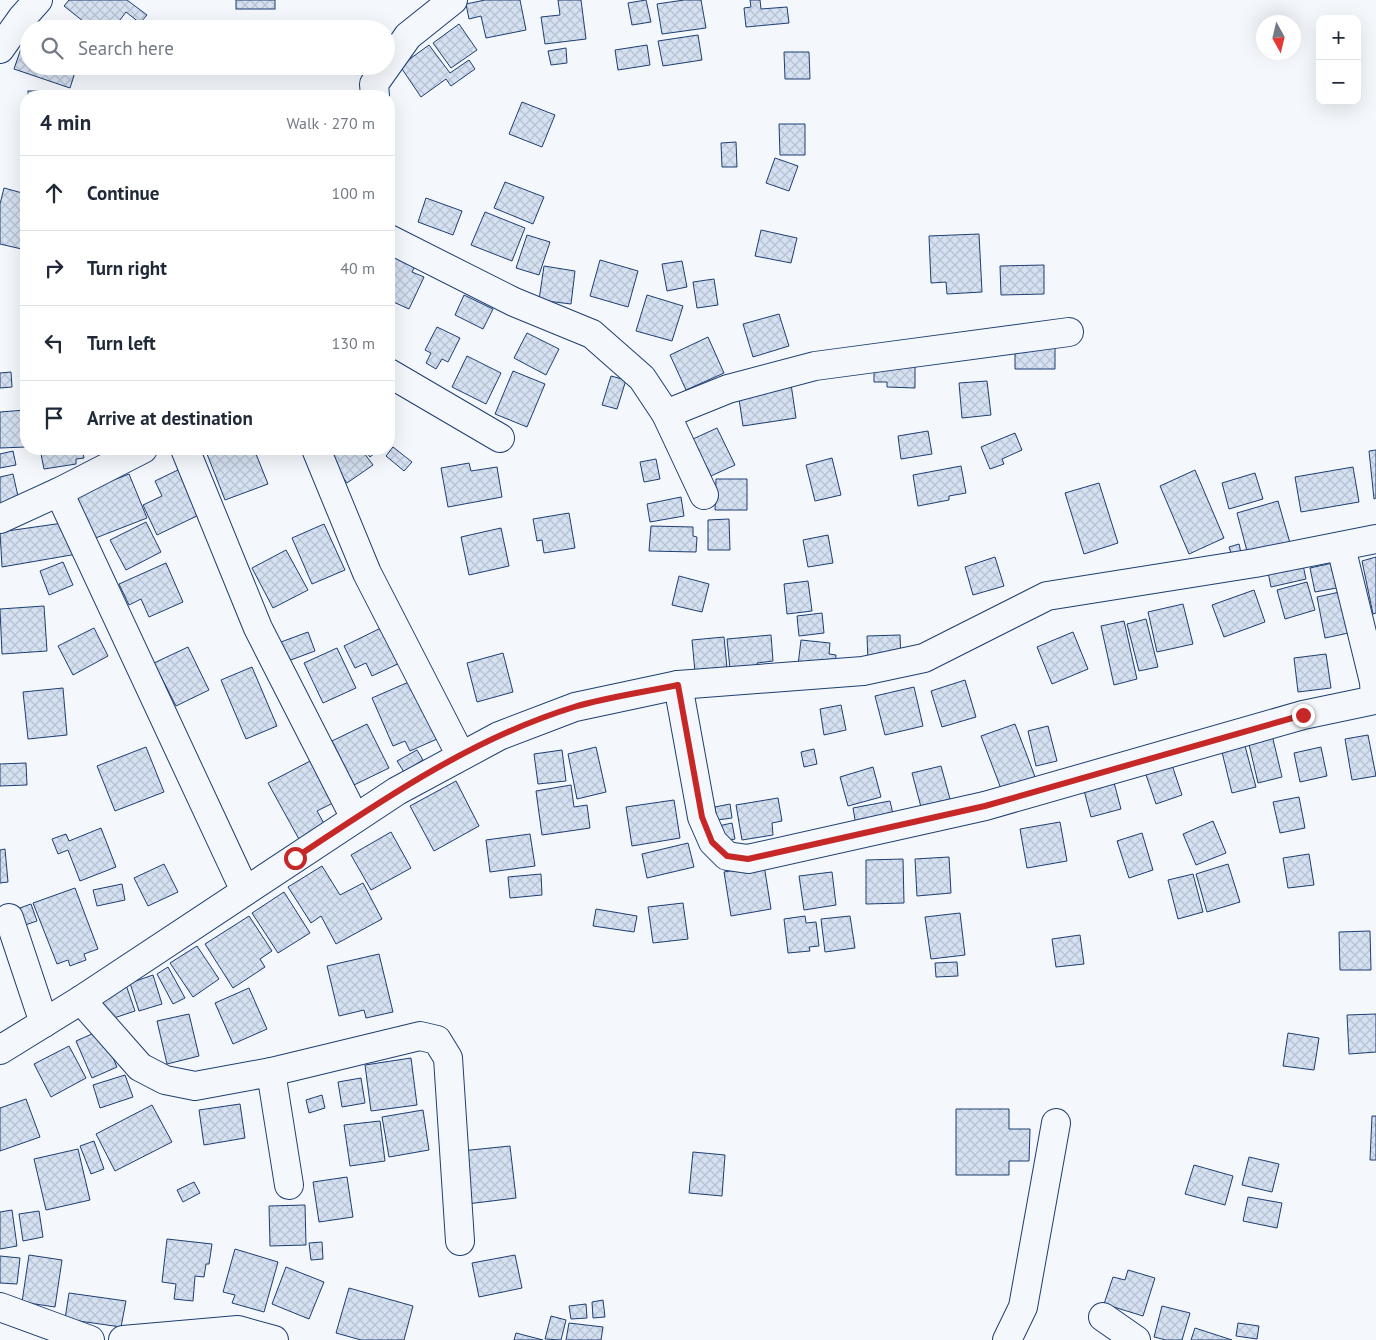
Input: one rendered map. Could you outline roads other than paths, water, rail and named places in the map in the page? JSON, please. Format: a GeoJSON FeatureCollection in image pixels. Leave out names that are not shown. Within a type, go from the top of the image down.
{"type":"FeatureCollection","features":[{"type":"Feature","properties":{"kind":"street"},"geometry":{"type":"LineString","coordinates":[[21,20],[38,0]]}},
{"type":"Feature","properties":{"kind":"street"},"geometry":{"type":"LineString","coordinates":[[395,54],[408,36],[453,0]]}},
{"type":"Feature","properties":{"kind":"street"},"geometry":{"type":"LineString","coordinates":[[0,49],[20,21]]}},
{"type":"Feature","properties":{"kind":"street"},"geometry":{"type":"LineString","coordinates":[[374,90],[374,84],[380,75]]}},
{"type":"Feature","properties":{"kind":"street"},"geometry":{"type":"LineString","coordinates":[[395,242],[514,302],[592,334],[642,378],[666,414],[704,495]]}},
{"type":"Feature","properties":{"kind":"street"},"geometry":{"type":"LineString","coordinates":[[666,414],[728,389],[815,366],[1069,332]]}},
{"type":"Feature","properties":{"kind":"street"},"geometry":{"type":"LineString","coordinates":[[395,377],[500,438]]}},
{"type":"Feature","properties":{"kind":"street"},"geometry":{"type":"LineString","coordinates":[[0,519],[59,492],[131,455]]}},
{"type":"Feature","properties":{"kind":"street"},"geometry":{"type":"LineString","coordinates":[[187,455],[258,628],[355,818]]}},
{"type":"Feature","properties":{"kind":"street"},"geometry":{"type":"LineString","coordinates":[[318,455],[367,573],[461,756]]}},
{"type":"Feature","properties":{"kind":"street"},"geometry":{"type":"LineString","coordinates":[[59,492],[245,891]]}},
{"type":"Feature","properties":{"kind":"street"},"geometry":{"type":"LineString","coordinates":[[0,1050],[81,1000],[397,791],[499,736],[575,707],[678,685],[863,671],[924,658],[1047,596],[1255,563],[1376,539]]}},
{"type":"Feature","properties":{"kind":"street"},"geometry":{"type":"LineString","coordinates":[[678,685],[702,817],[712,842],[727,856],[748,859],[985,806],[1303,715],[1375,700],[1374,682],[1341,547]]}},
{"type":"Feature","properties":{"kind":"street"},"geometry":{"type":"LineString","coordinates":[[9,918],[44,1023]]}},
{"type":"Feature","properties":{"kind":"street"},"geometry":{"type":"LineString","coordinates":[[81,1000],[140,1067],[165,1080],[195,1086],[270,1072],[420,1036],[437,1040],[448,1058],[460,1241]]}},
{"type":"Feature","properties":{"kind":"street"},"geometry":{"type":"LineString","coordinates":[[270,1072],[289,1185]]}},
{"type":"Feature","properties":{"kind":"street"},"geometry":{"type":"LineString","coordinates":[[1007,1340],[1023,1307],[1056,1122]]}},
{"type":"Feature","properties":{"kind":"street"},"geometry":{"type":"LineString","coordinates":[[0,1307],[90,1340]]}},
{"type":"Feature","properties":{"kind":"street"},"geometry":{"type":"LineString","coordinates":[[1103,1317],[1136,1340]]}},
{"type":"Feature","properties":{"kind":"street"},"geometry":{"type":"LineString","coordinates":[[123,1340],[238,1330],[274,1340]]}}]}
